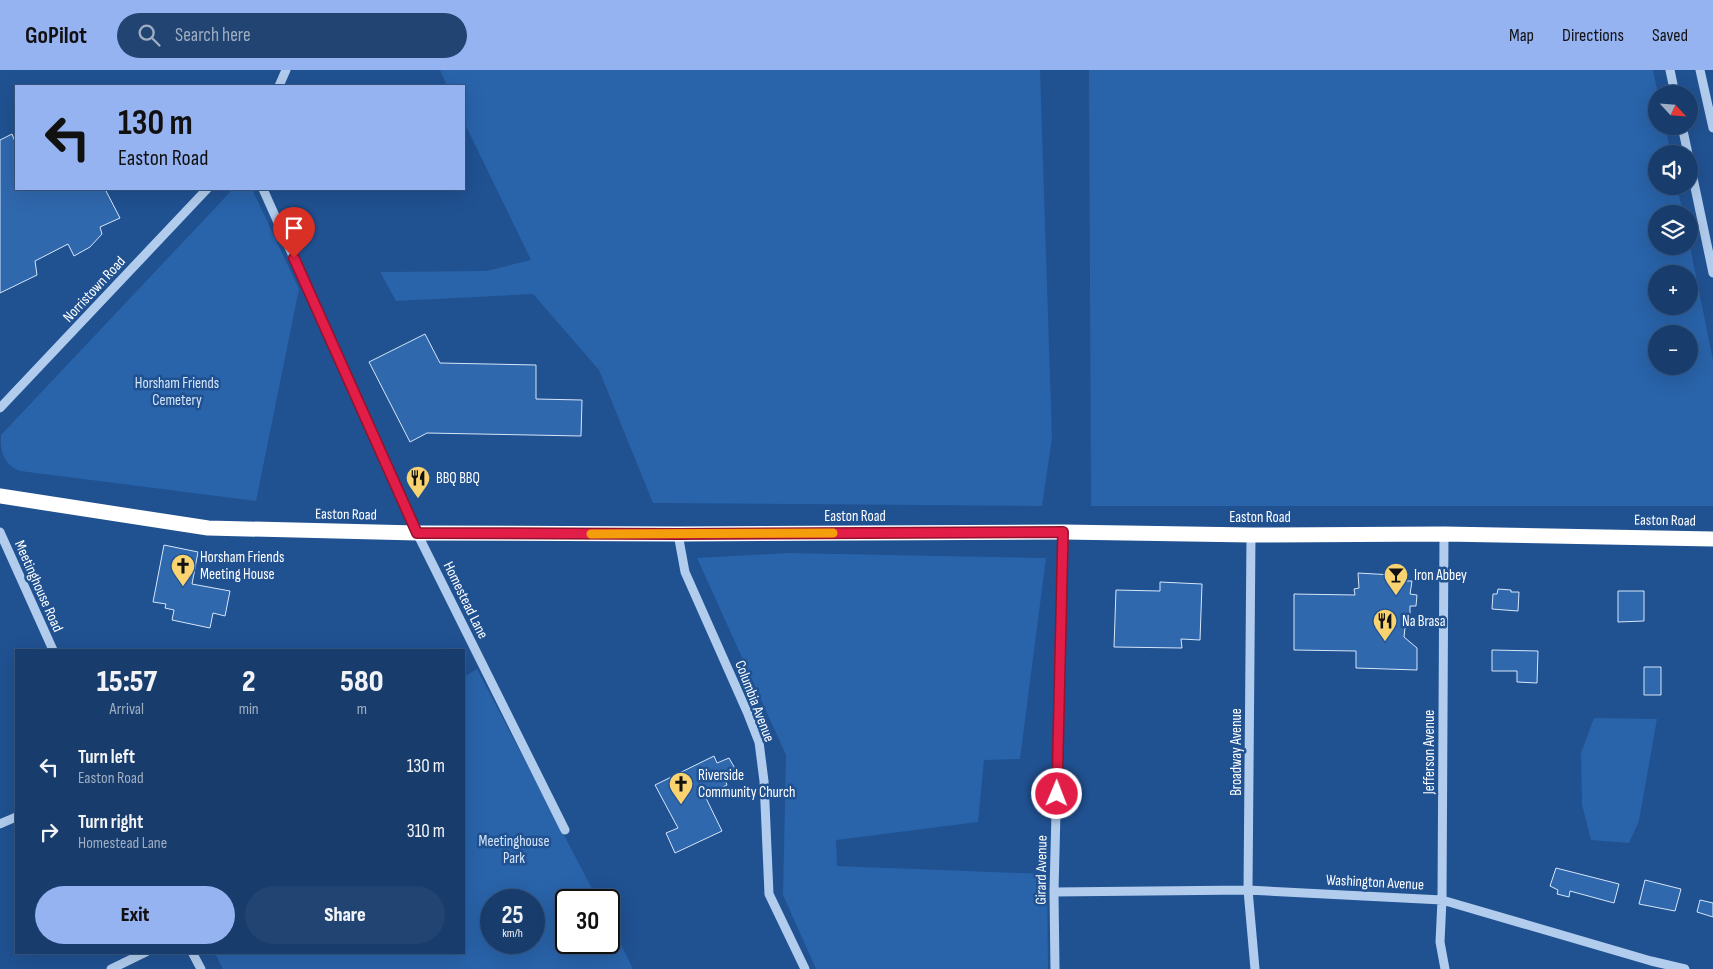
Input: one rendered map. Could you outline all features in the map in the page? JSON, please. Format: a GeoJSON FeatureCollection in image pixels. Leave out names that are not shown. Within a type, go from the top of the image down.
{"type":"FeatureCollection","features":[{"type":"Feature","properties":{"kind":"highway","name":"Easton Road"},"geometry":{"type":"LineString","coordinates":[[0,496],[208,528],[417,533],[1063,532],[1251,535],[1444,534],[1713,538]]}},
{"type":"Feature","properties":{"kind":"street"},"geometry":{"type":"LineString","coordinates":[[279,85],[286,70]]}},
{"type":"Feature","properties":{"kind":"street"},"geometry":{"type":"LineString","coordinates":[[1670,70],[1673,85]]}},
{"type":"Feature","properties":{"kind":"street"},"geometry":{"type":"LineString","coordinates":[[1700,70],[1713,128]]}},
{"type":"Feature","properties":{"kind":"street","name":"Norristown Road"},"geometry":{"type":"LineString","coordinates":[[0,408],[206,190]]}},
{"type":"Feature","properties":{"kind":"street","name":"Homestead Lane"},"geometry":{"type":"LineString","coordinates":[[263,190],[417,533],[566,830]]}},
{"type":"Feature","properties":{"kind":"street"},"geometry":{"type":"LineString","coordinates":[[1697,195],[1713,273]]}},
{"type":"Feature","properties":{"kind":"street","name":"Meetinghouse Road"},"geometry":{"type":"LineString","coordinates":[[0,532],[52,649]]}},
{"type":"Feature","properties":{"kind":"street","name":"Girard Avenue"},"geometry":{"type":"LineString","coordinates":[[1055,969],[1054,892],[1063,532]]}},
{"type":"Feature","properties":{"kind":"street","name":"Columbia Avenue"},"geometry":{"type":"LineString","coordinates":[[678,534],[685,572],[759,742],[763,776],[769,894],[805,969]]}},
{"type":"Feature","properties":{"kind":"street","name":"Jefferson Avenue"},"geometry":{"type":"LineString","coordinates":[[1444,534],[1442,900],[1440,942],[1445,969]]}},
{"type":"Feature","properties":{"kind":"street","name":"Broadway Avenue"},"geometry":{"type":"LineString","coordinates":[[1251,535],[1248,890],[1254,969]]}},
{"type":"Feature","properties":{"kind":"street"},"geometry":{"type":"LineString","coordinates":[[0,824],[15,816]]}},
{"type":"Feature","properties":{"kind":"street","name":"Washington Avenue"},"geometry":{"type":"LineString","coordinates":[[1054,892],[1248,890],[1442,900],[1653,965],[1685,969]]}},
{"type":"Feature","properties":{"kind":"street"},"geometry":{"type":"LineString","coordinates":[[111,969],[142,954]]}},
{"type":"Feature","properties":{"kind":"street"},"geometry":{"type":"LineString","coordinates":[[193,954],[201,969]]}},
{"type":"Feature","properties":{"kind":"green space"},"geometry":{"type":"Polygon","coordinates":[[[440,70],[1040,70],[1052,438],[1042,506],[653,503],[599,370],[533,294],[396,301],[380,272],[486,271],[531,260],[465,124],[465,85],[447,85],[440,70]]]}},
{"type":"Feature","properties":{"kind":"green space"},"geometry":{"type":"Polygon","coordinates":[[[1089,70],[1653,70],[1656,85],[1648,85],[1648,135],[1667,135],[1669,145],[1648,145],[1648,195],[1679,195],[1681,205],[1648,205],[1648,255],[1692,255],[1694,265],[1648,265],[1648,315],[1698,315],[1698,286],[1713,360],[1713,506],[1091,506],[1089,70]]]}},
{"type":"Feature","properties":{"kind":"green space","name":"Horsham Friends Cemetery"},"geometry":{"type":"Polygon","coordinates":[[[232,190],[252,190],[299,289],[256,501],[20,471],[10,465],[4,457],[1,447],[1,435],[232,190]]]}},
{"type":"Feature","properties":{"kind":"green space"},"geometry":{"type":"Polygon","coordinates":[[[788,553],[1046,558],[1020,759],[984,760],[978,822],[836,840],[837,866],[1047,874],[1048,969],[816,969],[783,895],[786,755],[697,558],[788,553]]]}},
{"type":"Feature","properties":{"kind":"green space","name":"Meetinghouse Park"},"geometry":{"type":"Polygon","coordinates":[[[477,669],[592,889],[555,889],[555,954],[620,954],[620,942],[633,969],[223,969],[216,954],[465,954],[465,676],[477,669]]]}},
{"type":"Feature","properties":{"kind":"green space"},"geometry":{"type":"Polygon","coordinates":[[[1594,718],[1657,719],[1639,821],[1629,843],[1591,840],[1582,805],[1581,753],[1594,718]]]}},
{"type":"Feature","properties":{"kind":"building"},"geometry":{"type":"Polygon","coordinates":[[[12,134],[15,142],[15,190],[106,190],[120,218],[100,227],[102,234],[90,247],[74,256],[68,244],[35,261],[37,275],[0,293],[0,140],[12,134]]]}},
{"type":"Feature","properties":{"kind":"building"},"geometry":{"type":"Polygon","coordinates":[[[425,334],[440,363],[536,365],[536,399],[582,400],[581,436],[427,433],[410,442],[369,362],[425,334]]]}},
{"type":"Feature","properties":{"kind":"building","name":"Horsham Friends Meeting House"},"geometry":{"type":"Polygon","coordinates":[[[164,545],[198,552],[192,584],[230,591],[225,616],[213,613],[210,628],[172,620],[174,610],[165,608],[166,604],[153,602],[164,545]]]}},
{"type":"Feature","properties":{"kind":"building"},"geometry":{"type":"Polygon","coordinates":[[[1358,573],[1393,575],[1393,581],[1412,581],[1410,594],[1417,595],[1416,606],[1410,606],[1410,619],[1406,619],[1404,637],[1417,648],[1417,670],[1356,668],[1356,651],[1294,650],[1294,594],[1355,595],[1354,589],[1359,588],[1358,573]]]}},
{"type":"Feature","properties":{"kind":"building"},"geometry":{"type":"Polygon","coordinates":[[[1160,582],[1202,584],[1200,640],[1181,639],[1182,648],[1114,647],[1116,590],[1160,591],[1160,582]]]}},
{"type":"Feature","properties":{"kind":"building"},"geometry":{"type":"Polygon","coordinates":[[[1498,589],[1519,592],[1518,611],[1492,609],[1493,594],[1497,594],[1498,589]]]}},
{"type":"Feature","properties":{"kind":"building"},"geometry":{"type":"Polygon","coordinates":[[[1618,591],[1644,591],[1644,621],[1618,622],[1618,591]]]}},
{"type":"Feature","properties":{"kind":"building"},"geometry":{"type":"Polygon","coordinates":[[[1492,650],[1538,651],[1537,683],[1517,682],[1517,671],[1492,671],[1492,650]]]}},
{"type":"Feature","properties":{"kind":"building"},"geometry":{"type":"Polygon","coordinates":[[[1644,667],[1661,667],[1661,695],[1644,695],[1644,667]]]}},
{"type":"Feature","properties":{"kind":"building","name":"Riverside Community Church"},"geometry":{"type":"Polygon","coordinates":[[[714,756],[717,763],[729,758],[737,772],[725,779],[727,785],[705,796],[722,831],[675,853],[666,833],[678,828],[655,785],[714,756]]]}},
{"type":"Feature","properties":{"kind":"building"},"geometry":{"type":"Polygon","coordinates":[[[1556,868],[1619,884],[1614,903],[1570,891],[1569,897],[1557,894],[1558,890],[1550,886],[1556,868]]]}},
{"type":"Feature","properties":{"kind":"building"},"geometry":{"type":"Polygon","coordinates":[[[1645,880],[1681,889],[1675,911],[1639,904],[1645,880]]]}},
{"type":"Feature","properties":{"kind":"building"},"geometry":{"type":"Polygon","coordinates":[[[1700,900],[1713,903],[1713,917],[1697,912],[1700,900]]]}},
{"type":"Feature","properties":{"kind":"slow traffic"},"geometry":{"type":"LineString","coordinates":[[591,534],[833,533]]}},
{"type":"Feature","properties":{"kind":"place","name":"BBQ BBQ"},"geometry":{"type":"Point","coordinates":[418,499]}},
{"type":"Feature","properties":{"kind":"place","name":"Horsham Friends Meeting House"},"geometry":{"type":"Point","coordinates":[183,587]}},
{"type":"Feature","properties":{"kind":"place","name":"Iron Abbey"},"geometry":{"type":"Point","coordinates":[1396,596]}},
{"type":"Feature","properties":{"kind":"place","name":"Na Brasa"},"geometry":{"type":"Point","coordinates":[1385,642]}},
{"type":"Feature","properties":{"kind":"place","name":"Riverside Community Church"},"geometry":{"type":"Point","coordinates":[681,805]}},
{"type":"Feature","properties":{"kind":"route"},"geometry":{"type":"LineString","coordinates":[[294,258],[417,533],[1063,532],[1057,794]]}}]}
